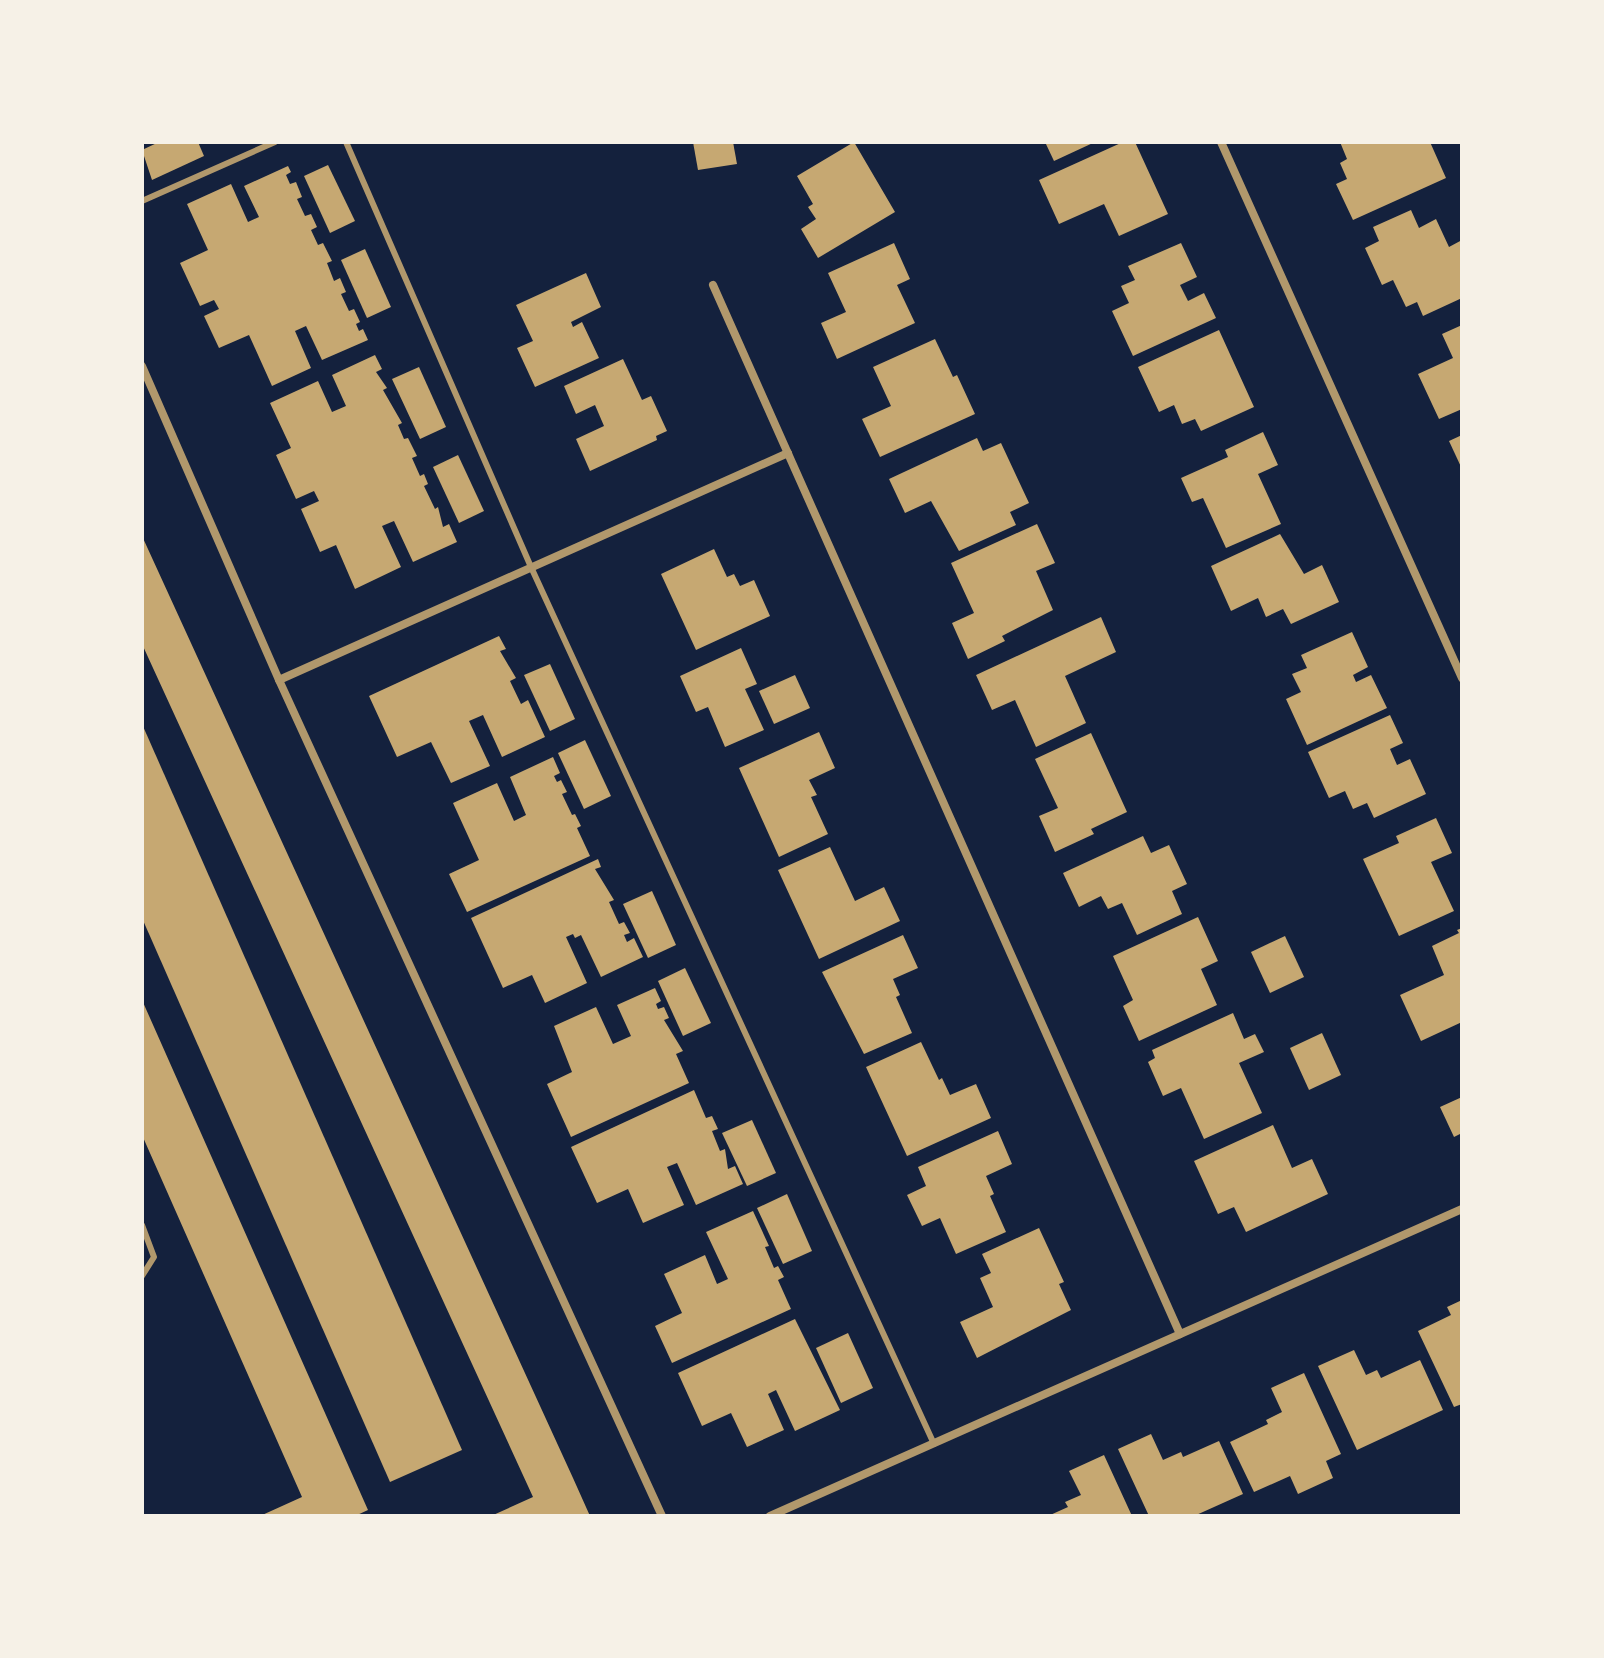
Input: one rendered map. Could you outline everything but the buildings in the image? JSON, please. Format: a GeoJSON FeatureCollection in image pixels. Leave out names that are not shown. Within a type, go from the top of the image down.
{"type":"FeatureCollection","features":[{"type":"Feature","properties":{"kind":"street"},"geometry":{"type":"LineString","coordinates":[[1221,142],[1462,678]]}},
{"type":"Feature","properties":{"kind":"street"},"geometry":{"type":"LineString","coordinates":[[713,285],[1180,1334]]}},
{"type":"Feature","properties":{"kind":"street"},"geometry":{"type":"LineString","coordinates":[[142,366],[279,680],[662,1516]]}},
{"type":"Feature","properties":{"kind":"street"},"geometry":{"type":"LineString","coordinates":[[279,680],[788,453]]}},
{"type":"Feature","properties":{"kind":"street"},"geometry":{"type":"LineString","coordinates":[[770,1516],[1462,1209]]}},
{"type":"Feature","properties":{"kind":"lane"},"geometry":{"type":"LineString","coordinates":[[142,201],[275,142]]}},
{"type":"Feature","properties":{"kind":"lane"},"geometry":{"type":"LineString","coordinates":[[346,142],[531,567],[934,1444]]}},
{"type":"Feature","properties":{"kind":"lane"},"geometry":{"type":"LineString","coordinates":[[142,1225],[154,1257],[142,1276]]}}]}
